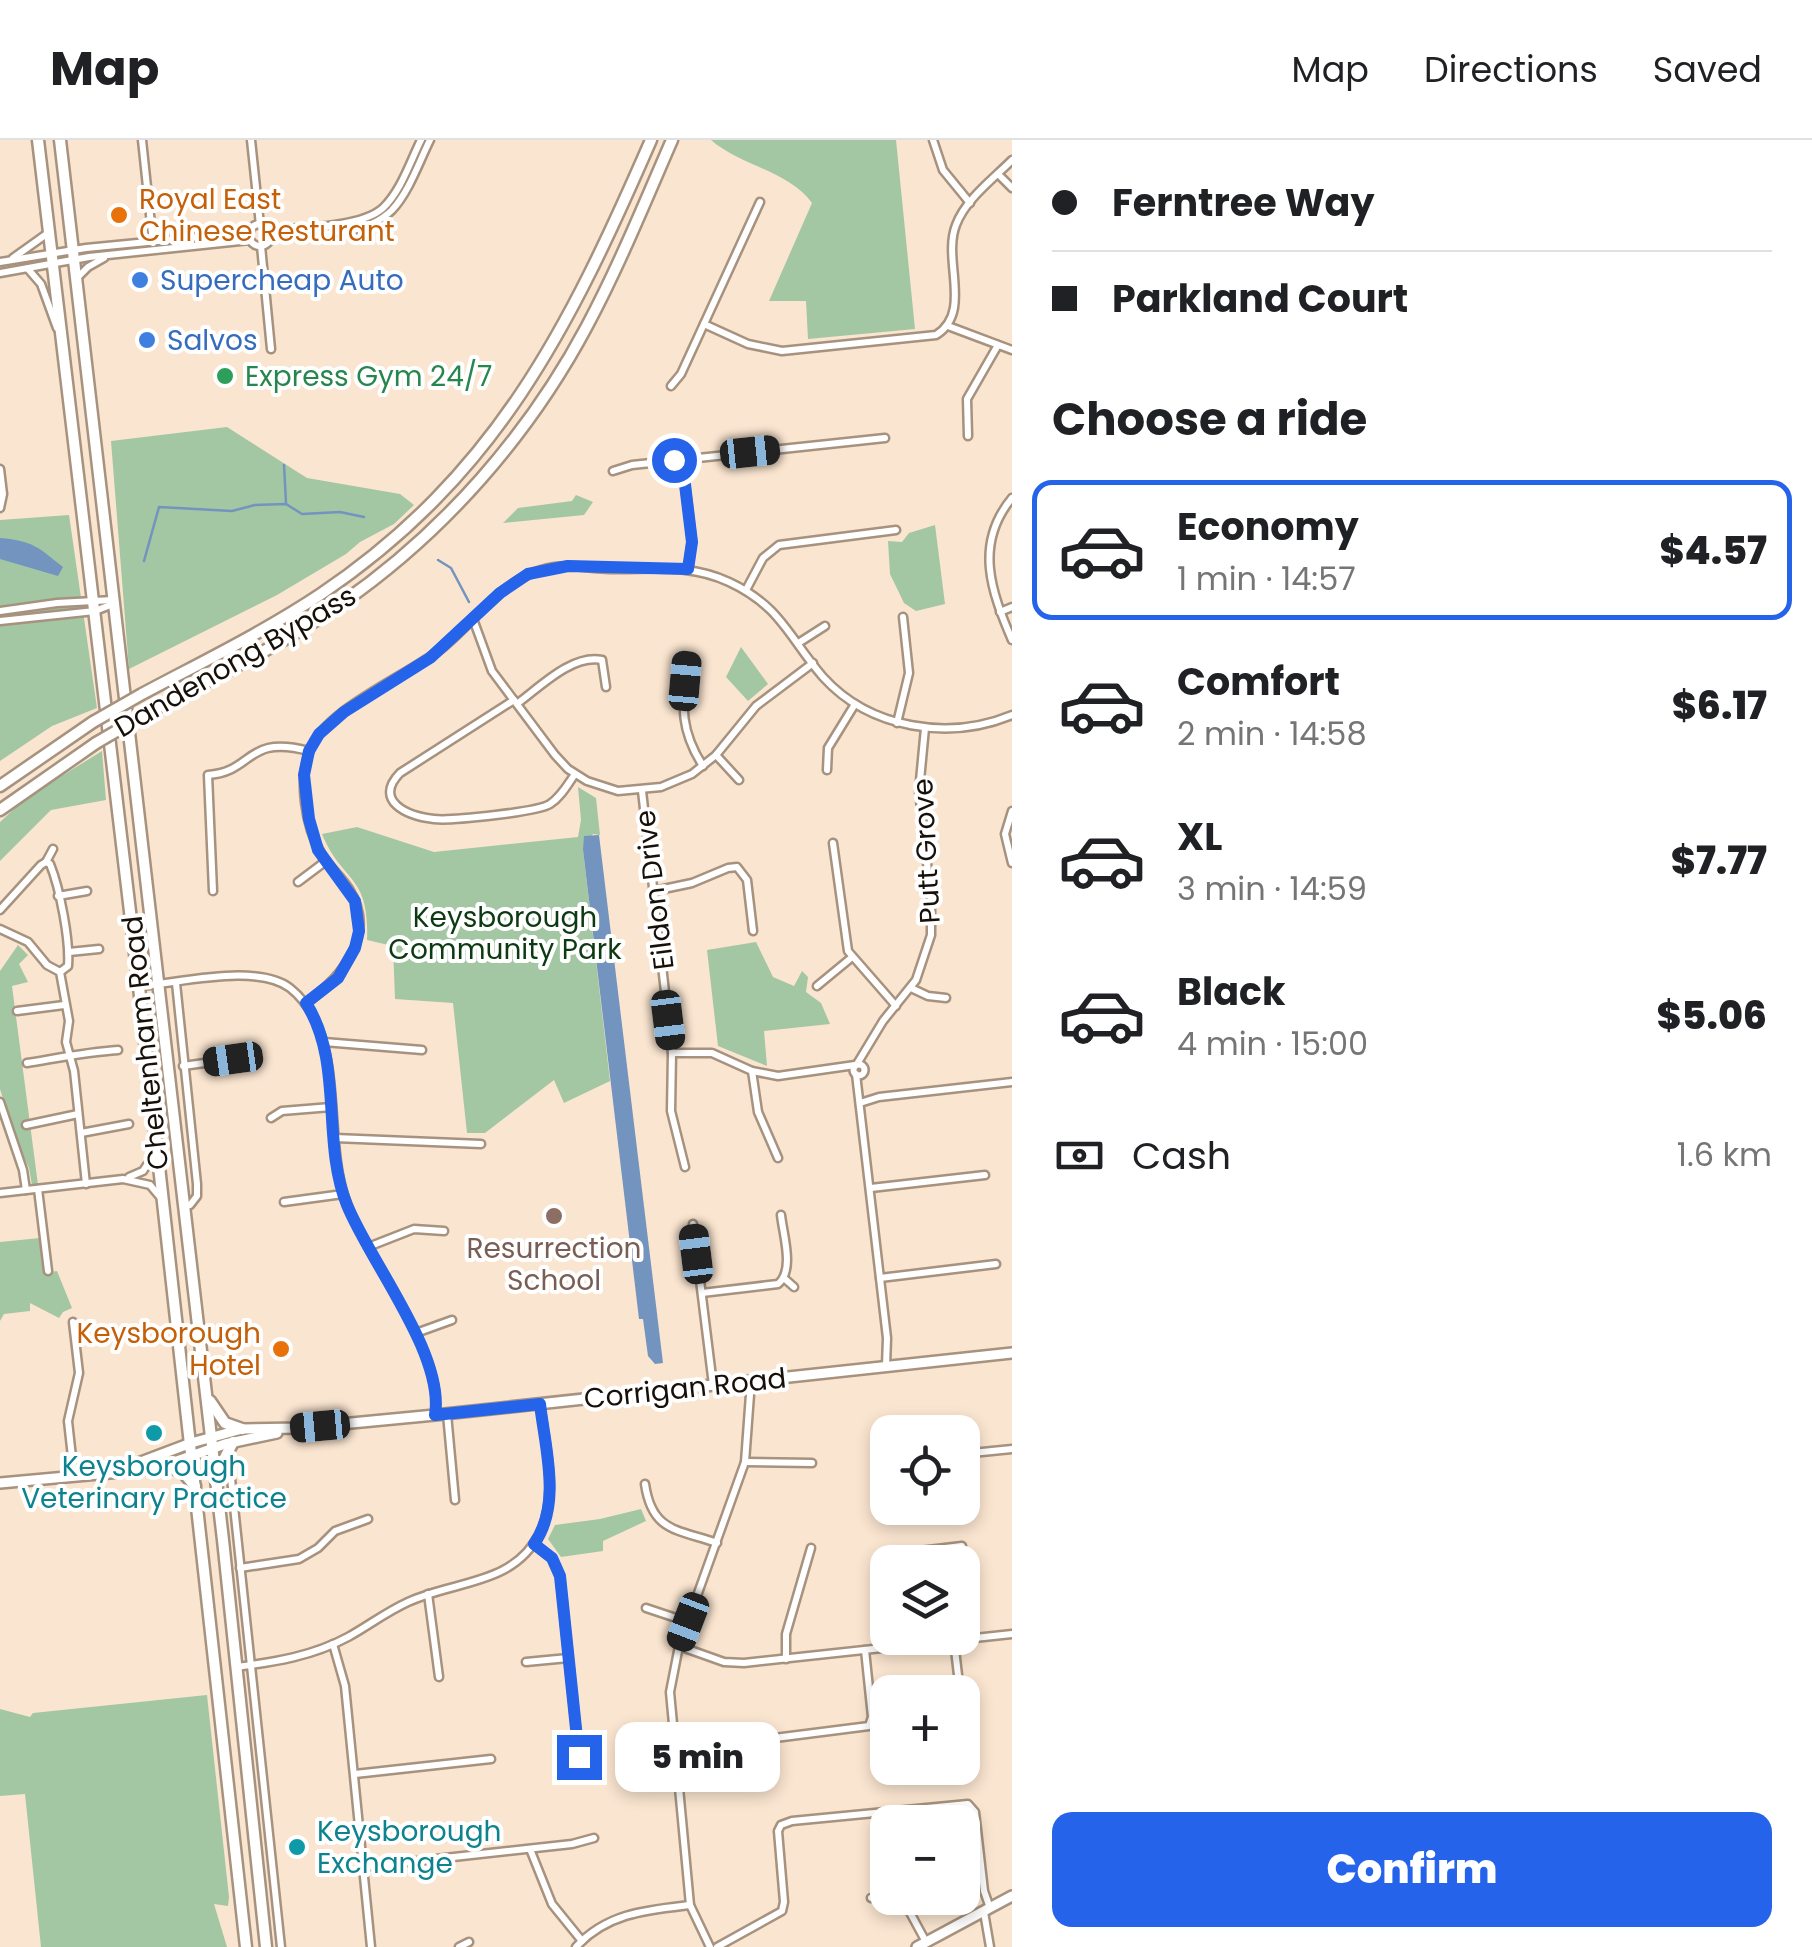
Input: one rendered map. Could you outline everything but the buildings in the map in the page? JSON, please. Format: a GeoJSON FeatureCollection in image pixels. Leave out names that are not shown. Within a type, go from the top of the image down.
{"type":"FeatureCollection","features":[{"type":"Feature","properties":{"kind":"main road","name":"Cheltenham Road"},"geometry":{"type":"LineString","coordinates":[[38,140],[139,986],[246,1947]]}},
{"type":"Feature","properties":{"kind":"main road","name":"Cheltenham Road"},"geometry":{"type":"LineString","coordinates":[[60,140],[206,1391],[266,1947]]}},
{"type":"Feature","properties":{"kind":"main road","name":"Dandenong Bypass"},"geometry":{"type":"LineString","coordinates":[[0,786],[93,722],[295,611],[354,570],[426,509],[495,432],[553,347],[651,140]]}},
{"type":"Feature","properties":{"kind":"main road","name":"Dandenong Bypass"},"geometry":{"type":"LineString","coordinates":[[0,810],[96,742],[323,616],[437,525],[502,454],[552,384],[604,291],[672,140]]}},
{"type":"Feature","properties":{"kind":"main road","name":"Corrigan Road"},"geometry":{"type":"LineString","coordinates":[[116,1470],[191,1442],[242,1429],[299,1428],[448,1414],[1012,1353]]}},
{"type":"Feature","properties":{"kind":"main road"},"geometry":{"type":"LineString","coordinates":[[206,1391],[225,1423],[242,1429]]}},
{"type":"Feature","properties":{"kind":"main road","name":"Corrigan Road"},"geometry":{"type":"LineString","coordinates":[[116,1470],[144,1471],[233,1442],[299,1428]]}},
{"type":"Feature","properties":{"kind":"main road"},"geometry":{"type":"LineString","coordinates":[[214,1478],[233,1442]]}},
{"type":"Feature","properties":{"kind":"main road"},"geometry":{"type":"LineString","coordinates":[[165,1466],[182,1470],[196,1487]]}},
{"type":"Feature","properties":{"kind":"main road"},"geometry":{"type":"LineString","coordinates":[[0,1483],[116,1470]]}},
{"type":"Feature","properties":{"kind":"main road"},"geometry":{"type":"LineString","coordinates":[[922,1945],[1009,1898]]}},
{"type":"Feature","properties":{"kind":"street"},"geometry":{"type":"LineString","coordinates":[[142,140],[154,246]]}},
{"type":"Feature","properties":{"kind":"street"},"geometry":{"type":"LineString","coordinates":[[251,140],[260,224],[270,234],[351,230],[376,223],[396,204],[430,140]]}},
{"type":"Feature","properties":{"kind":"street"},"geometry":{"type":"LineString","coordinates":[[271,349],[262,246],[270,234],[372,216],[392,196],[422,140]]}},
{"type":"Feature","properties":{"kind":"street"},"geometry":{"type":"LineString","coordinates":[[933,140],[943,170],[970,203]]}},
{"type":"Feature","properties":{"kind":"street"},"geometry":{"type":"LineString","coordinates":[[704,324],[748,344],[782,350],[928,337],[950,322],[955,304],[951,241],[957,221],[1012,160]]}},
{"type":"Feature","properties":{"kind":"street"},"geometry":{"type":"LineString","coordinates":[[998,174],[1012,188]]}},
{"type":"Feature","properties":{"kind":"street"},"geometry":{"type":"LineString","coordinates":[[671,386],[682,374],[760,202]]}},
{"type":"Feature","properties":{"kind":"street"},"geometry":{"type":"LineString","coordinates":[[4,261],[250,236],[260,224]]}},
{"type":"Feature","properties":{"kind":"street"},"geometry":{"type":"LineString","coordinates":[[4,261],[50,232]]}},
{"type":"Feature","properties":{"kind":"street"},"geometry":{"type":"LineString","coordinates":[[250,236],[262,246]]}},
{"type":"Feature","properties":{"kind":"street"},"geometry":{"type":"LineString","coordinates":[[73,255],[110,255],[154,246]]}},
{"type":"Feature","properties":{"kind":"street"},"geometry":{"type":"LineString","coordinates":[[76,278],[88,266],[110,255]]}},
{"type":"Feature","properties":{"kind":"street"},"geometry":{"type":"LineString","coordinates":[[0,273],[52,258]]}},
{"type":"Feature","properties":{"kind":"street"},"geometry":{"type":"LineString","coordinates":[[4,261],[10,270]]}},
{"type":"Feature","properties":{"kind":"street"},"geometry":{"type":"LineString","coordinates":[[27,268],[41,284],[63,348]]}},
{"type":"Feature","properties":{"kind":"street"},"geometry":{"type":"LineString","coordinates":[[950,322],[1012,350]]}},
{"type":"Feature","properties":{"kind":"street"},"geometry":{"type":"LineString","coordinates":[[968,436],[967,399],[998,345]]}},
{"type":"Feature","properties":{"kind":"street"},"geometry":{"type":"LineString","coordinates":[[613,471],[632,465],[886,438]]}},
{"type":"Feature","properties":{"kind":"street"},"geometry":{"type":"LineString","coordinates":[[682,460],[692,542],[688,569]]}},
{"type":"Feature","properties":{"kind":"street"},"geometry":{"type":"LineString","coordinates":[[0,469],[0,508]]}},
{"type":"Feature","properties":{"kind":"street"},"geometry":{"type":"LineString","coordinates":[[1012,498],[996,523],[988,552],[989,576],[1012,640]]}},
{"type":"Feature","properties":{"kind":"street"},"geometry":{"type":"LineString","coordinates":[[746,590],[763,558],[779,545],[896,530]]}},
{"type":"Feature","properties":{"kind":"street"},"geometry":{"type":"LineString","coordinates":[[306,1003],[338,978],[355,948],[359,931],[355,901],[314,838],[304,775],[309,751],[334,720],[430,658],[508,586],[528,574],[548,568],[688,569],[715,576],[746,590],[779,617],[828,682],[855,704],[897,723],[929,728],[985,724],[1012,714]]}},
{"type":"Feature","properties":{"kind":"street"},"geometry":{"type":"LineString","coordinates":[[0,620],[114,602]]}},
{"type":"Feature","properties":{"kind":"street"},"geometry":{"type":"LineString","coordinates":[[0,611],[94,606]]}},
{"type":"Feature","properties":{"kind":"street"},"geometry":{"type":"LineString","coordinates":[[1000,612],[1012,607]]}},
{"type":"Feature","properties":{"kind":"street"},"geometry":{"type":"LineString","coordinates":[[897,723],[909,673],[904,617]]}},
{"type":"Feature","properties":{"kind":"street"},"geometry":{"type":"LineString","coordinates":[[473,619],[492,671],[555,755],[575,774],[610,790],[642,791],[670,784],[703,766],[756,706],[813,663]]}},
{"type":"Feature","properties":{"kind":"street"},"geometry":{"type":"LineString","coordinates":[[800,642],[825,626]]}},
{"type":"Feature","properties":{"kind":"street"},"geometry":{"type":"LineString","coordinates":[[575,774],[561,794],[538,809],[435,820],[404,811],[389,793],[390,783],[400,773],[569,667],[593,658],[602,660],[606,687]]}},
{"type":"Feature","properties":{"kind":"street"},"geometry":{"type":"LineString","coordinates":[[686,660],[683,719],[690,744],[703,766]]}},
{"type":"Feature","properties":{"kind":"street"},"geometry":{"type":"LineString","coordinates":[[827,770],[828,748],[855,704]]}},
{"type":"Feature","properties":{"kind":"street","name":"Putt Grove"},"geometry":{"type":"LineString","coordinates":[[890,1366],[858,1069],[882,1022],[911,988],[926,957],[933,924],[920,791],[929,728]]}},
{"type":"Feature","properties":{"kind":"street"},"geometry":{"type":"LineString","coordinates":[[212,891],[208,776],[225,772],[267,747],[283,745],[309,751]]}},
{"type":"Feature","properties":{"kind":"street"},"geometry":{"type":"LineString","coordinates":[[716,755],[739,780]]}},
{"type":"Feature","properties":{"kind":"street","name":"Eildon Drive"},"geometry":{"type":"LineString","coordinates":[[642,791],[672,1053],[670,1111],[685,1167]]}},
{"type":"Feature","properties":{"kind":"street"},"geometry":{"type":"LineString","coordinates":[[1012,811],[1005,834],[1012,863]]}},
{"type":"Feature","properties":{"kind":"street"},"geometry":{"type":"LineString","coordinates":[[833,843],[845,942],[851,958],[896,1006]]}},
{"type":"Feature","properties":{"kind":"street"},"geometry":{"type":"LineString","coordinates":[[0,910],[46,862],[53,849]]}},
{"type":"Feature","properties":{"kind":"street"},"geometry":{"type":"LineString","coordinates":[[298,882],[326,861]]}},
{"type":"Feature","properties":{"kind":"street"},"geometry":{"type":"LineString","coordinates":[[46,862],[53,871],[69,952],[68,966],[60,972]]}},
{"type":"Feature","properties":{"kind":"street"},"geometry":{"type":"LineString","coordinates":[[654,891],[737,867],[747,880],[753,931]]}},
{"type":"Feature","properties":{"kind":"street"},"geometry":{"type":"LineString","coordinates":[[58,896],[87,892]]}},
{"type":"Feature","properties":{"kind":"street"},"geometry":{"type":"LineString","coordinates":[[0,929],[28,942],[47,965],[60,972]]}},
{"type":"Feature","properties":{"kind":"street"},"geometry":{"type":"LineString","coordinates":[[69,952],[99,949]]}},
{"type":"Feature","properties":{"kind":"street"},"geometry":{"type":"LineString","coordinates":[[817,986],[851,958]]}},
{"type":"Feature","properties":{"kind":"street"},"geometry":{"type":"LineString","coordinates":[[60,972],[86,1184]]}},
{"type":"Feature","properties":{"kind":"street"},"geometry":{"type":"LineString","coordinates":[[139,986],[234,976],[266,977],[289,987],[306,1003],[324,1042],[343,1194],[416,1333],[430,1377],[435,1415]]}},
{"type":"Feature","properties":{"kind":"street","name":"Cheltenham Road"},"geometry":{"type":"LineString","coordinates":[[176,983],[197,1184],[196,1197],[184,1206]]}},
{"type":"Feature","properties":{"kind":"street"},"geometry":{"type":"LineString","coordinates":[[911,988],[928,996],[946,998]]}},
{"type":"Feature","properties":{"kind":"street"},"geometry":{"type":"LineString","coordinates":[[17,1010],[64,1005]]}},
{"type":"Feature","properties":{"kind":"street"},"geometry":{"type":"LineString","coordinates":[[324,1042],[422,1050]]}},
{"type":"Feature","properties":{"kind":"street"},"geometry":{"type":"LineString","coordinates":[[27,1062],[118,1050]]}},
{"type":"Feature","properties":{"kind":"street"},"geometry":{"type":"LineString","coordinates":[[183,1066],[233,1059],[243,1052]]}},
{"type":"Feature","properties":{"kind":"street"},"geometry":{"type":"LineString","coordinates":[[672,1053],[712,1053],[752,1071],[778,1076],[858,1069]]}},
{"type":"Feature","properties":{"kind":"street"},"geometry":{"type":"LineString","coordinates":[[752,1071],[758,1112],[778,1158]]}},
{"type":"Feature","properties":{"kind":"street"},"geometry":{"type":"LineString","coordinates":[[859,1096],[1012,1082]]}},
{"type":"Feature","properties":{"kind":"street"},"geometry":{"type":"LineString","coordinates":[[0,1102],[26,1190]]}},
{"type":"Feature","properties":{"kind":"street"},"geometry":{"type":"LineString","coordinates":[[271,1118],[282,1111],[330,1106]]}},
{"type":"Feature","properties":{"kind":"street"},"geometry":{"type":"LineString","coordinates":[[26,1125],[78,1114]]}},
{"type":"Feature","properties":{"kind":"street"},"geometry":{"type":"LineString","coordinates":[[81,1133],[129,1124]]}},
{"type":"Feature","properties":{"kind":"street"},"geometry":{"type":"LineString","coordinates":[[335,1138],[480,1144]]}},
{"type":"Feature","properties":{"kind":"street"},"geometry":{"type":"LineString","coordinates":[[0,1193],[123,1179],[143,1171],[156,1150]]}},
{"type":"Feature","properties":{"kind":"street"},"geometry":{"type":"LineString","coordinates":[[870,1188],[985,1175]]}},
{"type":"Feature","properties":{"kind":"street"},"geometry":{"type":"LineString","coordinates":[[123,1179],[150,1185],[162,1200]]}},
{"type":"Feature","properties":{"kind":"street"},"geometry":{"type":"LineString","coordinates":[[38,1189],[48,1271]]}},
{"type":"Feature","properties":{"kind":"street"},"geometry":{"type":"LineString","coordinates":[[284,1202],[343,1194]]}},
{"type":"Feature","properties":{"kind":"street"},"geometry":{"type":"LineString","coordinates":[[702,1293],[778,1284],[785,1279],[781,1214]]}},
{"type":"Feature","properties":{"kind":"street"},"geometry":{"type":"LineString","coordinates":[[693,1224],[713,1385]]}},
{"type":"Feature","properties":{"kind":"street"},"geometry":{"type":"LineString","coordinates":[[368,1248],[414,1229],[444,1231]]}},
{"type":"Feature","properties":{"kind":"street"},"geometry":{"type":"LineString","coordinates":[[880,1278],[996,1264]]}},
{"type":"Feature","properties":{"kind":"street"},"geometry":{"type":"LineString","coordinates":[[785,1279],[794,1286]]}},
{"type":"Feature","properties":{"kind":"street"},"geometry":{"type":"LineString","coordinates":[[416,1333],[452,1320]]}},
{"type":"Feature","properties":{"kind":"street"},"geometry":{"type":"LineString","coordinates":[[74,1322],[79,1373],[68,1421],[74,1476]]}},
{"type":"Feature","properties":{"kind":"street"},"geometry":{"type":"LineString","coordinates":[[747,1381],[750,1407],[746,1457],[679,1646],[670,1704],[690,1905],[713,1947],[782,1910],[778,1831],[781,1824],[968,1804],[976,1815],[990,1947]]}},
{"type":"Feature","properties":{"kind":"street"},"geometry":{"type":"LineString","coordinates":[[236,1667],[294,1658],[333,1644],[428,1594],[500,1574],[519,1560],[534,1544],[546,1519],[550,1496],[540,1404]]}},
{"type":"Feature","properties":{"kind":"street"},"geometry":{"type":"LineString","coordinates":[[448,1414],[454,1500]]}},
{"type":"Feature","properties":{"kind":"street"},"geometry":{"type":"LineString","coordinates":[[980,1452],[1012,1449]]}},
{"type":"Feature","properties":{"kind":"street"},"geometry":{"type":"LineString","coordinates":[[746,1457],[812,1463]]}},
{"type":"Feature","properties":{"kind":"street"},"geometry":{"type":"LineString","coordinates":[[230,1469],[281,1947]]}},
{"type":"Feature","properties":{"kind":"street"},"geometry":{"type":"LineString","coordinates":[[645,1484],[649,1508],[658,1520],[717,1543]]}},
{"type":"Feature","properties":{"kind":"street"},"geometry":{"type":"LineString","coordinates":[[240,1568],[299,1559],[335,1531],[368,1519]]}},
{"type":"Feature","properties":{"kind":"street"},"geometry":{"type":"LineString","coordinates":[[534,1544],[552,1558],[558,1570],[579,1757]]}},
{"type":"Feature","properties":{"kind":"street"},"geometry":{"type":"LineString","coordinates":[[786,1659],[786,1634],[811,1548]]}},
{"type":"Feature","properties":{"kind":"street"},"geometry":{"type":"LineString","coordinates":[[428,1594],[439,1677]]}},
{"type":"Feature","properties":{"kind":"street"},"geometry":{"type":"LineString","coordinates":[[646,1608],[688,1622]]}},
{"type":"Feature","properties":{"kind":"street"},"geometry":{"type":"LineString","coordinates":[[980,1637],[1012,1634]]}},
{"type":"Feature","properties":{"kind":"street"},"geometry":{"type":"LineString","coordinates":[[333,1644],[346,1686],[371,1947]]}},
{"type":"Feature","properties":{"kind":"street"},"geometry":{"type":"LineString","coordinates":[[679,1646],[724,1662],[870,1650]]}},
{"type":"Feature","properties":{"kind":"street"},"geometry":{"type":"LineString","coordinates":[[758,1740],[869,1726],[872,1716],[865,1650]]}},
{"type":"Feature","properties":{"kind":"street"},"geometry":{"type":"LineString","coordinates":[[526,1662],[568,1658]]}},
{"type":"Feature","properties":{"kind":"street"},"geometry":{"type":"LineString","coordinates":[[356,1774],[492,1759]]}},
{"type":"Feature","properties":{"kind":"street"},"geometry":{"type":"LineString","coordinates":[[363,1866],[572,1844],[594,1838]]}},
{"type":"Feature","properties":{"kind":"street"},"geometry":{"type":"LineString","coordinates":[[530,1848],[552,1904],[579,1944],[600,1926],[626,1914],[690,1905]]}},
{"type":"Feature","properties":{"kind":"street"},"geometry":{"type":"LineString","coordinates":[[910,1915],[922,1945]]}},
{"type":"Feature","properties":{"kind":"street"},"geometry":{"type":"LineString","coordinates":[[459,1947],[468,1942]]}},
{"type":"Feature","properties":{"kind":"green space"},"geometry":{"type":"Polygon","coordinates":[[[711,140],[896,140],[915,329],[808,339],[806,301],[769,301],[812,203],[791,183],[711,140]]]}},
{"type":"Feature","properties":{"kind":"green space"},"geometry":{"type":"Polygon","coordinates":[[[227,427],[307,478],[400,494],[414,505],[394,524],[277,595],[129,669],[111,441],[227,427]]]}},
{"type":"Feature","properties":{"kind":"green space"},"geometry":{"type":"Polygon","coordinates":[[[576,495],[593,502],[584,515],[503,523],[518,508],[572,501],[576,495]]]}},
{"type":"Feature","properties":{"kind":"green space"},"geometry":{"type":"Polygon","coordinates":[[[69,515],[97,708],[52,726],[0,761],[0,520],[69,515]]]}},
{"type":"Feature","properties":{"kind":"green space"},"geometry":{"type":"Polygon","coordinates":[[[935,525],[945,604],[916,611],[904,603],[890,574],[888,541],[902,542],[909,533],[935,525]]]}},
{"type":"Feature","properties":{"kind":"green space"},"geometry":{"type":"Polygon","coordinates":[[[741,647],[768,684],[748,701],[726,677],[741,647]]]}},
{"type":"Feature","properties":{"kind":"green space"},"geometry":{"type":"Polygon","coordinates":[[[102,751],[106,800],[51,810],[0,861],[0,822],[26,798],[102,751]]]}},
{"type":"Feature","properties":{"kind":"green space","name":"Keysborough Community Park"},"geometry":{"type":"Polygon","coordinates":[[[578,787],[596,798],[600,835],[593,834],[583,850],[610,1081],[564,1103],[554,1080],[485,1133],[467,1133],[453,1003],[395,999],[393,946],[367,940],[367,919],[359,890],[322,834],[357,827],[434,852],[578,837],[578,787]]]}},
{"type":"Feature","properties":{"kind":"green space"},"geometry":{"type":"Polygon","coordinates":[[[756,942],[773,977],[794,986],[802,971],[808,977],[806,992],[821,1003],[830,1024],[764,1031],[767,1066],[718,1046],[707,950],[756,942]]]}},
{"type":"Feature","properties":{"kind":"green space"},"geometry":{"type":"Polygon","coordinates":[[[18,945],[28,955],[19,964],[28,982],[12,986],[38,1185],[32,1185],[0,1089],[0,971],[18,945]]]}},
{"type":"Feature","properties":{"kind":"green space"},"geometry":{"type":"Polygon","coordinates":[[[40,1238],[45,1273],[57,1271],[72,1308],[59,1318],[30,1303],[30,1311],[4,1314],[0,1321],[0,1242],[40,1238]]]}},
{"type":"Feature","properties":{"kind":"green space"},"geometry":{"type":"Polygon","coordinates":[[[641,1509],[646,1521],[603,1541],[603,1551],[561,1557],[548,1539],[555,1525],[641,1509]]]}},
{"type":"Feature","properties":{"kind":"green space"},"geometry":{"type":"Polygon","coordinates":[[[207,1695],[229,1897],[228,1906],[214,1904],[227,1947],[41,1947],[25,1794],[0,1796],[0,1709],[30,1717],[33,1713],[207,1695]]]}},
{"type":"Feature","properties":{"kind":"water"},"geometry":{"type":"Polygon","coordinates":[[[0,538],[34,546],[63,567],[58,576],[0,559],[0,538]]]}},
{"type":"Feature","properties":{"kind":"water"},"geometry":{"type":"Polygon","coordinates":[[[599,835],[663,1363],[655,1364],[648,1356],[643,1319],[639,1319],[583,850],[584,836],[599,835]]]}},
{"type":"Feature","properties":{"kind":"waterway"},"geometry":{"type":"LineString","coordinates":[[284,465],[286,503]]}},
{"type":"Feature","properties":{"kind":"waterway"},"geometry":{"type":"LineString","coordinates":[[144,561],[159,507],[232,511],[286,504],[302,514],[340,512],[364,517]]}},
{"type":"Feature","properties":{"kind":"waterway"},"geometry":{"type":"LineString","coordinates":[[438,560],[451,568],[469,602]]}},
{"type":"Feature","properties":{"kind":"place","name":"Royal East Chinese Resturant"},"geometry":{"type":"Point","coordinates":[119,215]}},
{"type":"Feature","properties":{"kind":"place","name":"Supercheap Auto"},"geometry":{"type":"Point","coordinates":[140,280]}},
{"type":"Feature","properties":{"kind":"place","name":"Salvos"},"geometry":{"type":"Point","coordinates":[147,340]}},
{"type":"Feature","properties":{"kind":"place","name":"Express Gym 24/7"},"geometry":{"type":"Point","coordinates":[225,376]}},
{"type":"Feature","properties":{"kind":"place","name":"Resurrection School"},"geometry":{"type":"Point","coordinates":[554,1216]}},
{"type":"Feature","properties":{"kind":"place","name":"Keysborough Hotel"},"geometry":{"type":"Point","coordinates":[281,1349]}},
{"type":"Feature","properties":{"kind":"place","name":"Keysborough Veterinary Practice"},"geometry":{"type":"Point","coordinates":[154,1433]}},
{"type":"Feature","properties":{"kind":"place","name":"Keysborough Exchange"},"geometry":{"type":"Point","coordinates":[297,1847]}},
{"type":"Feature","properties":{"kind":"route"},"geometry":{"type":"LineString","coordinates":[[579,1757],[560,1576],[552,1558],[534,1544],[546,1519],[550,1496],[540,1404],[435,1415],[436,1404],[422,1346],[343,1194],[324,1042],[320,1026],[306,1003],[338,978],[349,962],[359,931],[359,916],[348,888],[318,850],[309,819],[304,775],[309,751],[327,726],[430,658],[500,593],[528,574],[568,566],[688,569],[692,542],[682,460],[674,460]]}}]}
